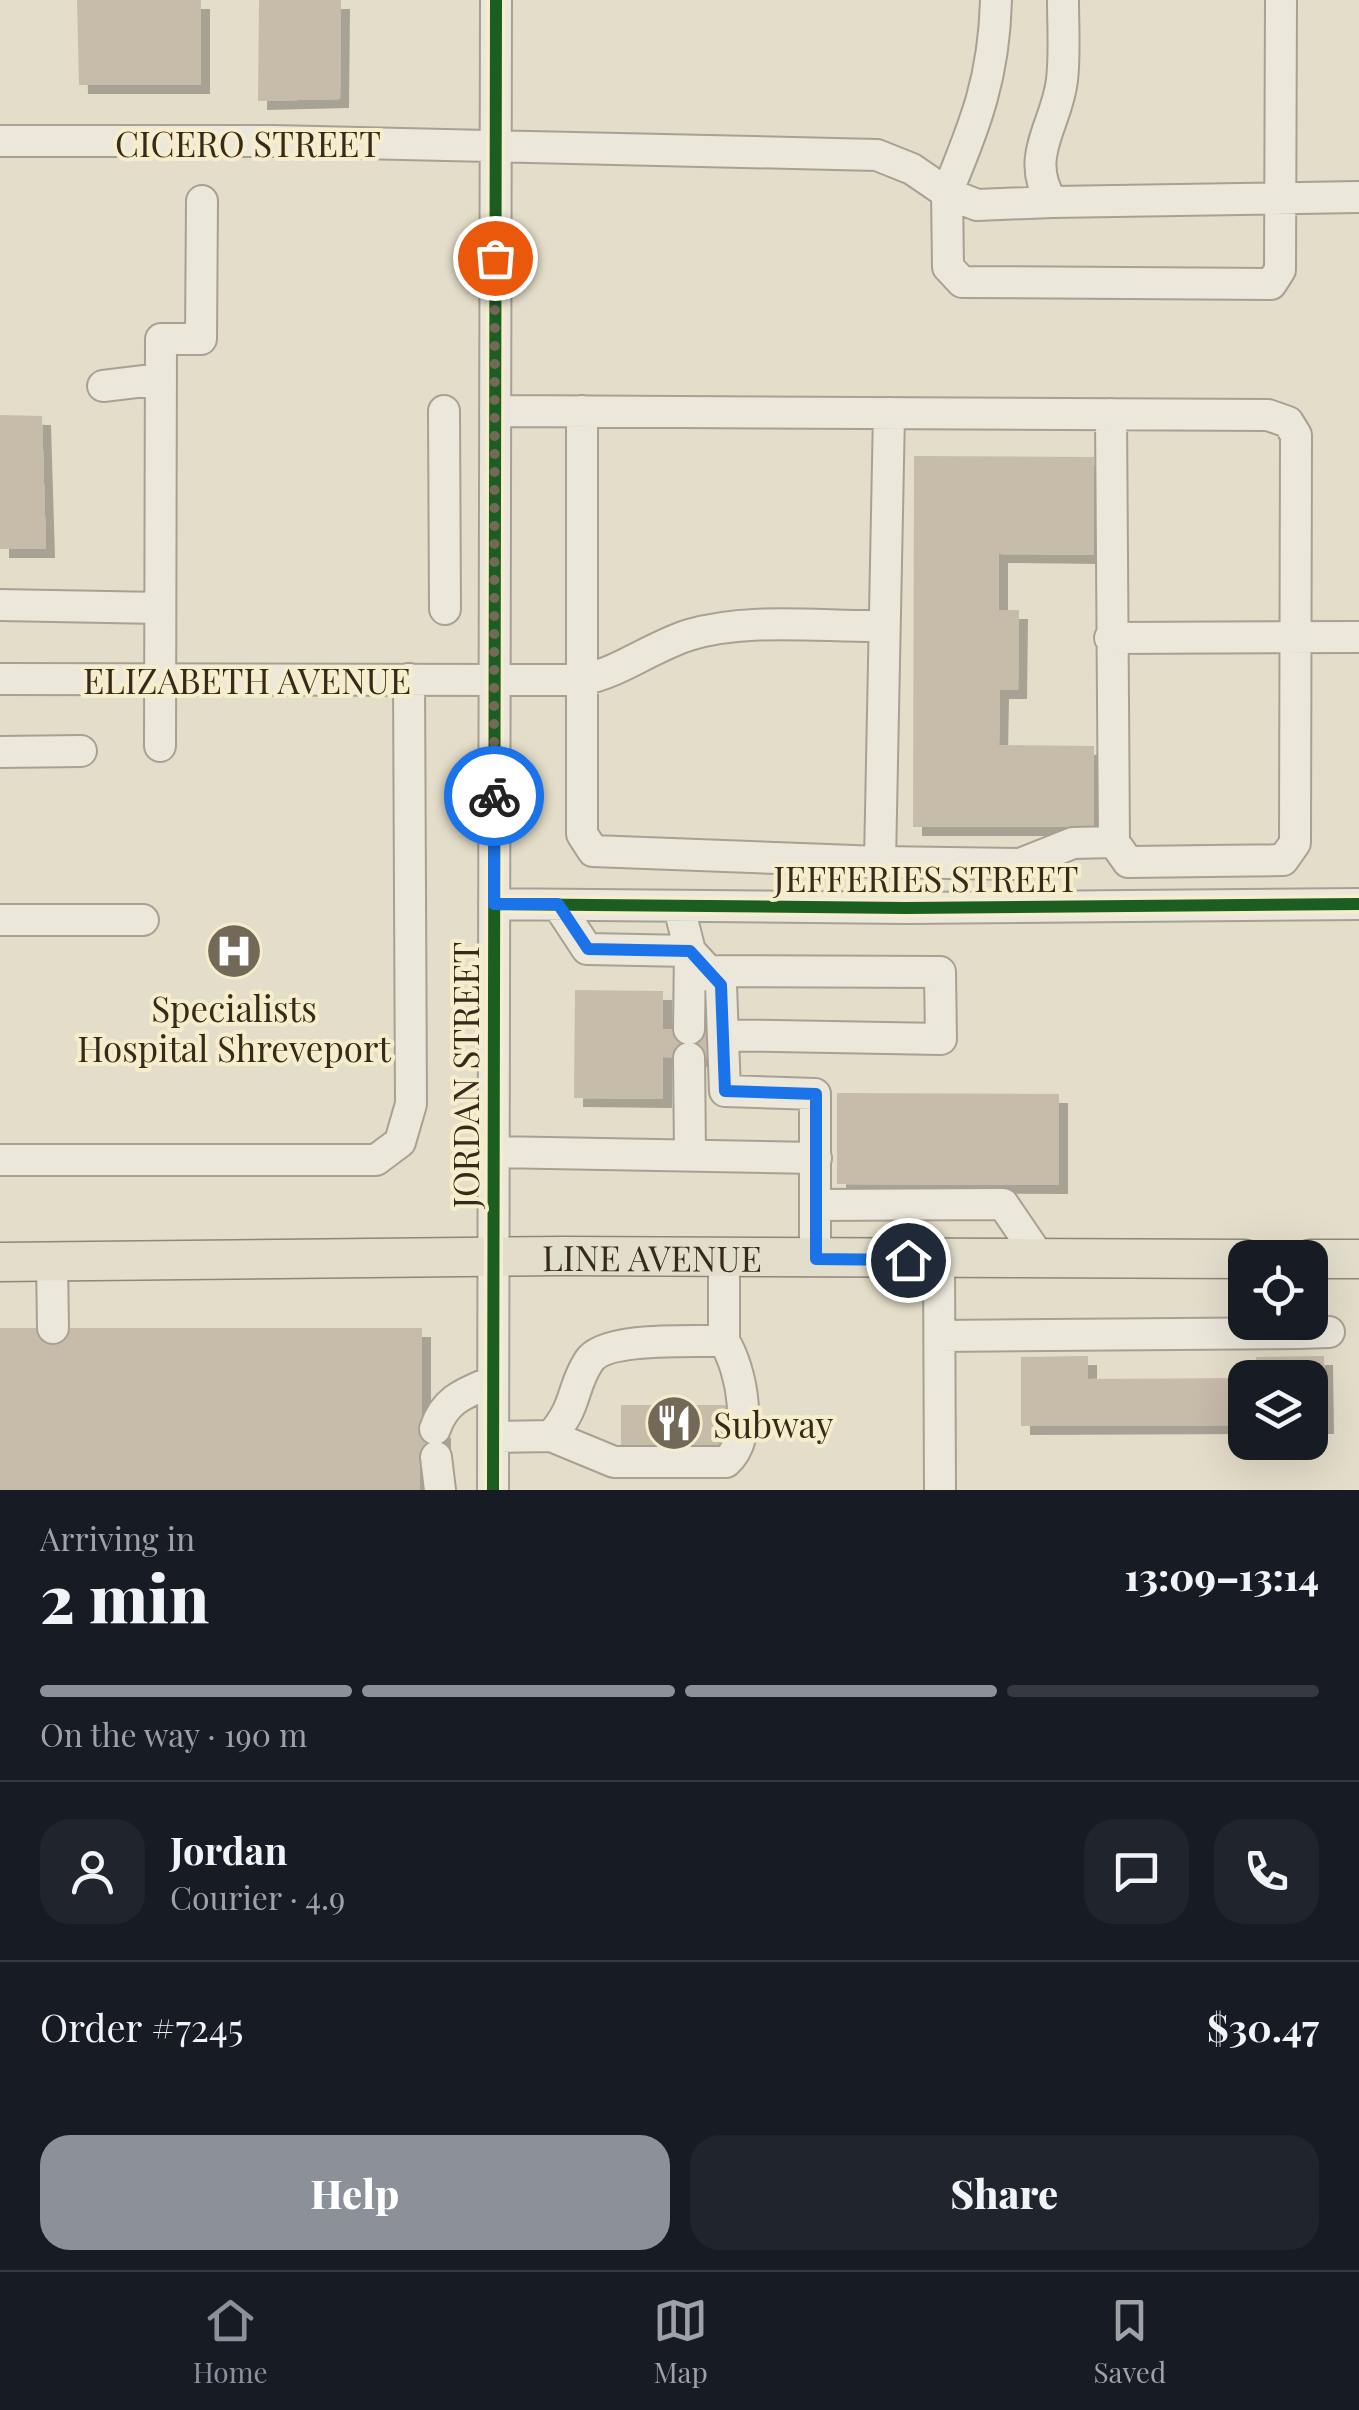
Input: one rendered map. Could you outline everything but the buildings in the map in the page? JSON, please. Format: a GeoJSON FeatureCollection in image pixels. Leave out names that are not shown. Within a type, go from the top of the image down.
{"type":"FeatureCollection","features":[{"type":"Feature","properties":{"kind":"main road"},"geometry":{"type":"LineString","coordinates":[[1328,1259],[1359,1258]]}},
{"type":"Feature","properties":{"kind":"main road","name":"LINE AVENUE"},"geometry":{"type":"LineString","coordinates":[[0,1262],[1228,1259]]}},
{"type":"Feature","properties":{"kind":"street","name":"JORDAN STREET"},"geometry":{"type":"LineString","coordinates":[[493,1490],[496,0]]}},
{"type":"Feature","properties":{"kind":"street"},"geometry":{"type":"LineString","coordinates":[[996,0],[995,47],[986,98],[947,193],[948,267],[962,282],[1270,284],[1280,270],[1281,0]]}},
{"type":"Feature","properties":{"kind":"street"},"geometry":{"type":"LineString","coordinates":[[1052,202],[1039,172],[1040,148],[1062,83],[1063,0]]}},
{"type":"Feature","properties":{"kind":"street","name":"CICERO STREET"},"geometry":{"type":"LineString","coordinates":[[0,141],[496,144],[877,155],[912,169],[947,193],[977,205],[1359,197]]}},
{"type":"Feature","properties":{"kind":"street"},"geometry":{"type":"LineString","coordinates":[[160,746],[160,339],[202,339],[202,201]]}},
{"type":"Feature","properties":{"kind":"street"},"geometry":{"type":"LineString","coordinates":[[103,386],[160,379]]}},
{"type":"Feature","properties":{"kind":"street"},"geometry":{"type":"LineString","coordinates":[[444,411],[445,609]]}},
{"type":"Feature","properties":{"kind":"street"},"geometry":{"type":"LineString","coordinates":[[495,411],[582,411],[888,413],[1111,414],[1268,415],[1288,422],[1296,435],[1295,844],[1283,860],[1128,862],[1114,842],[1111,414]]}},
{"type":"Feature","properties":{"kind":"street"},"geometry":{"type":"LineString","coordinates":[[582,411],[582,834],[593,851],[1020,864],[1073,844],[1114,842]]}},
{"type":"Feature","properties":{"kind":"street"},"geometry":{"type":"LineString","coordinates":[[880,862],[888,413]]}},
{"type":"Feature","properties":{"kind":"street"},"geometry":{"type":"LineString","coordinates":[[0,605],[160,608]]}},
{"type":"Feature","properties":{"kind":"street"},"geometry":{"type":"LineString","coordinates":[[582,680],[609,674],[655,649],[718,628],[884,626]]}},
{"type":"Feature","properties":{"kind":"street"},"geometry":{"type":"LineString","coordinates":[[1110,638],[1359,637]]}},
{"type":"Feature","properties":{"kind":"street","name":"ELIZABETH AVENUE"},"geometry":{"type":"LineString","coordinates":[[0,679],[582,680]]}},
{"type":"Feature","properties":{"kind":"street"},"geometry":{"type":"LineString","coordinates":[[0,1160],[376,1160],[400,1142],[410,1104],[409,679]]}},
{"type":"Feature","properties":{"kind":"street"},"geometry":{"type":"LineString","coordinates":[[0,752],[81,750]]}},
{"type":"Feature","properties":{"kind":"street"},"geometry":{"type":"LineString","coordinates":[[672,854],[675,906],[701,961],[721,985],[725,1091],[816,1094],[816,1259]]}},
{"type":"Feature","properties":{"kind":"street","name":"JEFFERIES STREET"},"geometry":{"type":"LineString","coordinates":[[494,904],[1359,904]]}},
{"type":"Feature","properties":{"kind":"street"},"geometry":{"type":"LineString","coordinates":[[558,904],[588,949],[701,961],[940,972],[941,1039],[723,1035]]}},
{"type":"Feature","properties":{"kind":"street"},"geometry":{"type":"LineString","coordinates":[[0,920],[143,920]]}},
{"type":"Feature","properties":{"kind":"street"},"geometry":{"type":"LineString","coordinates":[[690,1155],[689,1044],[701,961]]}},
{"type":"Feature","properties":{"kind":"street"},"geometry":{"type":"LineString","coordinates":[[494,1152],[816,1158]]}},
{"type":"Feature","properties":{"kind":"street"},"geometry":{"type":"LineString","coordinates":[[816,1205],[1004,1204],[1041,1260]]}},
{"type":"Feature","properties":{"kind":"street"},"geometry":{"type":"LineString","coordinates":[[493,1437],[551,1436],[614,1462],[726,1462],[735,1454],[742,1435],[739,1364],[724,1342],[724,1258]]}},
{"type":"Feature","properties":{"kind":"street"},"geometry":{"type":"LineString","coordinates":[[939,1260],[940,1490]]}},
{"type":"Feature","properties":{"kind":"street"},"geometry":{"type":"LineString","coordinates":[[52,1262],[53,1328]]}},
{"type":"Feature","properties":{"kind":"street"},"geometry":{"type":"LineString","coordinates":[[940,1336],[1228,1330]]}},
{"type":"Feature","properties":{"kind":"street"},"geometry":{"type":"LineString","coordinates":[[551,1436],[570,1414],[590,1358],[610,1345],[724,1342]]}},
{"type":"Feature","properties":{"kind":"street"},"geometry":{"type":"LineString","coordinates":[[440,1490],[436,1443],[442,1409],[454,1398],[493,1381]]}},
{"type":"Feature","properties":{"kind":"cycle path"},"geometry":{"type":"LineString","coordinates":[[493,1490],[496,0]]}},
{"type":"Feature","properties":{"kind":"cycle path"},"geometry":{"type":"LineString","coordinates":[[494,904],[906,908],[1359,904]]}},
{"type":"Feature","properties":{"kind":"way so far"},"geometry":{"type":"LineString","coordinates":[[494,796],[495,258]]}},
{"type":"Feature","properties":{"kind":"place","name":"Specialists Hospital Shreveport"},"geometry":{"type":"Point","coordinates":[234,951]}},
{"type":"Feature","properties":{"kind":"place","name":"Subway"},"geometry":{"type":"Point","coordinates":[674,1423]}},
{"type":"Feature","properties":{"kind":"route"},"geometry":{"type":"LineString","coordinates":[[494,796],[494,904],[558,904],[588,949],[690,951],[721,985],[725,1091],[816,1094],[816,1259],[908,1260]]}}]}
